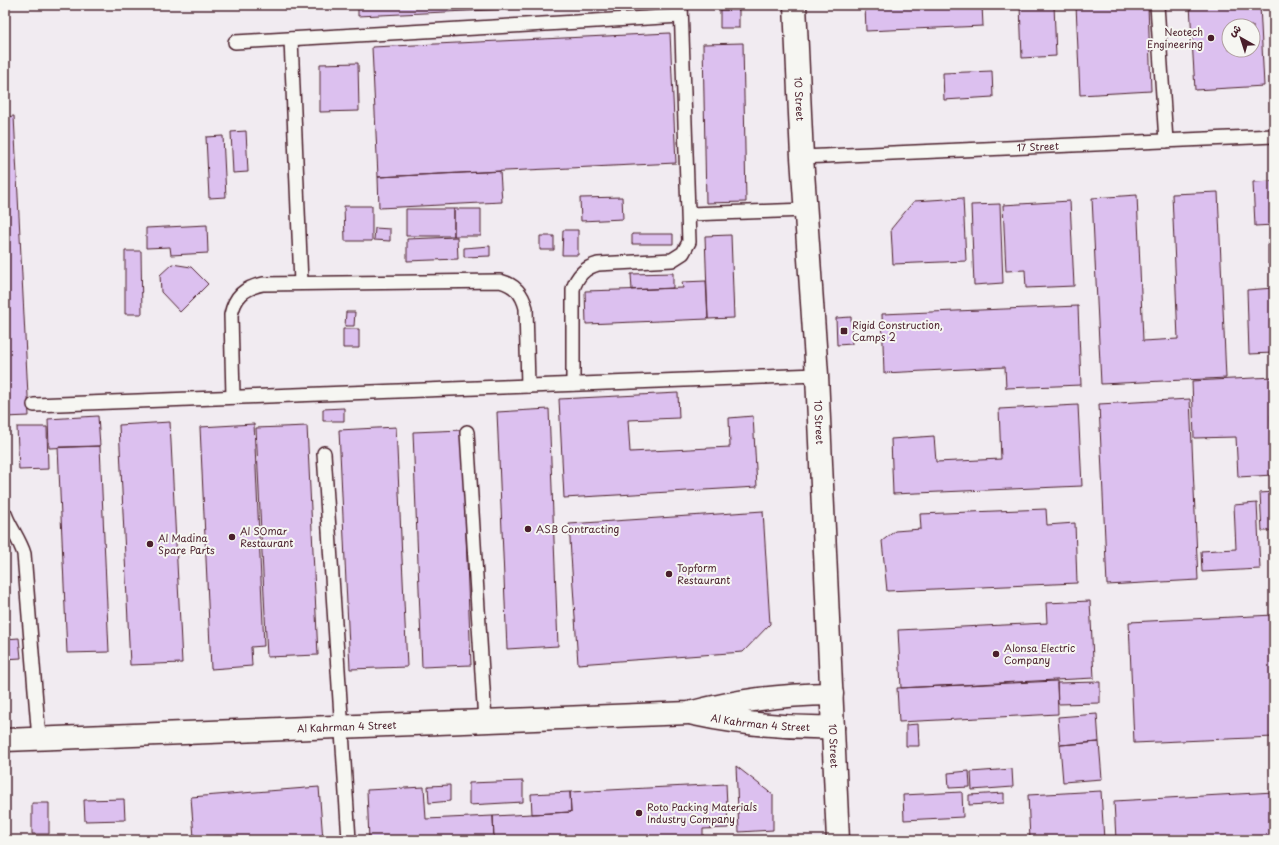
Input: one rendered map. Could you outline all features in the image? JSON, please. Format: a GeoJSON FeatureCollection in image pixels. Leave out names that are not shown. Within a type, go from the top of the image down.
{"type":"FeatureCollection","features":[{"type":"Feature","properties":{"kind":"street","name":"10 Street"},"geometry":{"type":"LineString","coordinates":[[795,5],[802,157],[817,375],[838,840]]}},
{"type":"Feature","properties":{"kind":"street","name":"Al Kahrman 4 Street"},"geometry":{"type":"LineString","coordinates":[[5,740],[689,713],[724,704],[760,698],[832,694]]}},
{"type":"Feature","properties":{"kind":"street","name":"Al Kahrman 4 Street"},"geometry":{"type":"LineString","coordinates":[[689,713],[718,719],[775,727],[833,727]]}},
{"type":"Feature","properties":{"kind":"lane"},"geometry":{"type":"LineString","coordinates":[[1158,5],[1166,141]]}},
{"type":"Feature","properties":{"kind":"lane"},"geometry":{"type":"LineString","coordinates":[[235,42],[681,10],[689,242],[683,253],[678,257],[666,261],[598,264],[590,266],[578,276],[573,289],[573,384]]}},
{"type":"Feature","properties":{"kind":"lane"},"geometry":{"type":"LineString","coordinates":[[290,39],[301,283]]}},
{"type":"Feature","properties":{"kind":"lane","name":"17 Street"},"geometry":{"type":"LineString","coordinates":[[802,157],[1274,136]]}},
{"type":"Feature","properties":{"kind":"lane"},"geometry":{"type":"LineString","coordinates":[[689,214],[806,210]]}},
{"type":"Feature","properties":{"kind":"lane"},"geometry":{"type":"LineString","coordinates":[[233,397],[231,315],[233,306],[238,297],[245,290],[263,284],[500,281],[508,283],[515,287],[520,293],[526,308],[528,386]]}},
{"type":"Feature","properties":{"kind":"lane"},"geometry":{"type":"LineString","coordinates":[[34,405],[817,375]]}},
{"type":"Feature","properties":{"kind":"lane"},"geometry":{"type":"LineString","coordinates":[[467,432],[485,721]]}},
{"type":"Feature","properties":{"kind":"lane"},"geometry":{"type":"LineString","coordinates":[[324,453],[349,840]]}},
{"type":"Feature","properties":{"kind":"lane"},"geometry":{"type":"LineString","coordinates":[[5,514],[20,542],[24,554],[40,739]]}},
{"type":"Feature","properties":{"kind":"building"},"geometry":{"type":"Polygon","coordinates":[[[358,5],[598,5],[358,16],[358,5]]]}},
{"type":"Feature","properties":{"kind":"building"},"geometry":{"type":"Polygon","coordinates":[[[865,5],[982,5],[983,26],[866,31],[865,5]]]}},
{"type":"Feature","properties":{"kind":"building"},"geometry":{"type":"Polygon","coordinates":[[[1020,5],[1054,5],[1056,56],[1022,58],[1020,5]]]}},
{"type":"Feature","properties":{"kind":"building"},"geometry":{"type":"Polygon","coordinates":[[[1076,5],[1148,5],[1151,91],[1080,95],[1076,5]]]}},
{"type":"Feature","properties":{"kind":"building","name":"Neotech Engineering"},"geometry":{"type":"Polygon","coordinates":[[[1190,5],[1260,5],[1261,18],[1221,18],[1221,58],[1261,58],[1261,25],[1264,86],[1195,90],[1190,5]]]}},
{"type":"Feature","properties":{"kind":"building"},"geometry":{"type":"Polygon","coordinates":[[[720,10],[739,10],[739,28],[720,28],[720,10]]]}},
{"type":"Feature","properties":{"kind":"building"},"geometry":{"type":"Polygon","coordinates":[[[670,33],[676,163],[378,177],[372,47],[670,33]]]}},
{"type":"Feature","properties":{"kind":"building"},"geometry":{"type":"Polygon","coordinates":[[[743,43],[746,202],[706,203],[703,44],[743,43]]]}},
{"type":"Feature","properties":{"kind":"building"},"geometry":{"type":"Polygon","coordinates":[[[358,63],[359,111],[320,112],[320,64],[358,63]]]}},
{"type":"Feature","properties":{"kind":"building"},"geometry":{"type":"Polygon","coordinates":[[[992,71],[993,97],[944,100],[943,73],[992,71]]]}},
{"type":"Feature","properties":{"kind":"building"},"geometry":{"type":"Polygon","coordinates":[[[14,116],[29,416],[5,417],[5,117],[14,116]]]}},
{"type":"Feature","properties":{"kind":"building"},"geometry":{"type":"Polygon","coordinates":[[[246,131],[248,172],[233,173],[231,132],[246,131]]]}},
{"type":"Feature","properties":{"kind":"building"},"geometry":{"type":"Polygon","coordinates":[[[223,136],[226,197],[209,198],[206,137],[223,136]]]}},
{"type":"Feature","properties":{"kind":"building"},"geometry":{"type":"Polygon","coordinates":[[[500,171],[502,202],[379,208],[378,177],[500,171]]]}},
{"type":"Feature","properties":{"kind":"building"},"geometry":{"type":"Polygon","coordinates":[[[1274,181],[1274,225],[1255,226],[1253,182],[1274,181]]]}},
{"type":"Feature","properties":{"kind":"building"},"geometry":{"type":"Polygon","coordinates":[[[1218,192],[1226,378],[1101,384],[1092,198],[1137,195],[1143,341],[1178,339],[1172,194],[1218,192]]]}},
{"type":"Feature","properties":{"kind":"building"},"geometry":{"type":"Polygon","coordinates":[[[622,197],[623,219],[581,221],[580,198],[622,197]]]}},
{"type":"Feature","properties":{"kind":"building"},"geometry":{"type":"Polygon","coordinates":[[[963,198],[966,261],[893,264],[891,229],[914,201],[963,198]]]}},
{"type":"Feature","properties":{"kind":"building"},"geometry":{"type":"Polygon","coordinates":[[[1070,201],[1074,286],[1026,288],[1025,270],[1006,271],[1003,205],[1070,201]]]}},
{"type":"Feature","properties":{"kind":"building"},"geometry":{"type":"Polygon","coordinates":[[[1000,204],[1003,283],[974,285],[971,205],[1000,204]]]}},
{"type":"Feature","properties":{"kind":"building"},"geometry":{"type":"Polygon","coordinates":[[[344,206],[372,206],[372,241],[345,241],[344,206]]]}},
{"type":"Feature","properties":{"kind":"building"},"geometry":{"type":"Polygon","coordinates":[[[406,209],[454,209],[454,236],[406,236],[406,209]]]}},
{"type":"Feature","properties":{"kind":"building"},"geometry":{"type":"Polygon","coordinates":[[[454,209],[481,209],[481,236],[454,236],[454,209]]]}},
{"type":"Feature","properties":{"kind":"building"},"geometry":{"type":"Polygon","coordinates":[[[207,225],[208,253],[171,255],[170,247],[146,248],[146,228],[207,225]]]}},
{"type":"Feature","properties":{"kind":"building"},"geometry":{"type":"Polygon","coordinates":[[[375,228],[390,229],[390,241],[374,240],[375,228]]]}},
{"type":"Feature","properties":{"kind":"building"},"geometry":{"type":"Polygon","coordinates":[[[563,230],[578,230],[578,255],[562,255],[563,230]]]}},
{"type":"Feature","properties":{"kind":"building"},"geometry":{"type":"Polygon","coordinates":[[[632,234],[673,234],[673,244],[632,244],[632,234]]]}},
{"type":"Feature","properties":{"kind":"building"},"geometry":{"type":"Polygon","coordinates":[[[731,235],[734,318],[708,319],[705,236],[731,235]]]}},
{"type":"Feature","properties":{"kind":"building"},"geometry":{"type":"Polygon","coordinates":[[[540,236],[554,236],[554,250],[540,250],[540,236]]]}},
{"type":"Feature","properties":{"kind":"building"},"geometry":{"type":"Polygon","coordinates":[[[457,237],[458,259],[407,261],[407,239],[457,237]]]}},
{"type":"Feature","properties":{"kind":"building"},"geometry":{"type":"Polygon","coordinates":[[[1268,242],[1274,242],[1274,264],[1268,264],[1268,242]]]}},
{"type":"Feature","properties":{"kind":"building"},"geometry":{"type":"Polygon","coordinates":[[[490,246],[490,256],[464,257],[464,248],[490,246]]]}},
{"type":"Feature","properties":{"kind":"building"},"geometry":{"type":"Polygon","coordinates":[[[125,251],[141,251],[142,314],[125,314],[125,251]]]}},
{"type":"Feature","properties":{"kind":"building"},"geometry":{"type":"Polygon","coordinates":[[[172,264],[191,267],[208,284],[180,312],[161,292],[160,275],[172,264]]]}},
{"type":"Feature","properties":{"kind":"building"},"geometry":{"type":"Polygon","coordinates":[[[673,273],[673,288],[632,290],[631,274],[673,273]]]}},
{"type":"Feature","properties":{"kind":"building"},"geometry":{"type":"Polygon","coordinates":[[[706,281],[708,319],[586,324],[585,291],[683,288],[682,282],[706,281]]]}},
{"type":"Feature","properties":{"kind":"building"},"geometry":{"type":"Polygon","coordinates":[[[1274,288],[1274,353],[1249,354],[1247,290],[1274,288]]]}},
{"type":"Feature","properties":{"kind":"building"},"geometry":{"type":"Polygon","coordinates":[[[1078,306],[1081,385],[1006,388],[1005,367],[884,373],[882,314],[1078,306]]]}},
{"type":"Feature","properties":{"kind":"building"},"geometry":{"type":"Polygon","coordinates":[[[346,312],[355,312],[354,326],[345,326],[346,312]]]}},
{"type":"Feature","properties":{"kind":"building"},"geometry":{"type":"Polygon","coordinates":[[[851,317],[852,344],[837,345],[836,318],[851,317]]]}},
{"type":"Feature","properties":{"kind":"building"},"geometry":{"type":"Polygon","coordinates":[[[343,329],[359,329],[359,348],[343,348],[343,329]]]}},
{"type":"Feature","properties":{"kind":"building"},"geometry":{"type":"Polygon","coordinates":[[[1274,377],[1274,415],[1271,415],[1273,475],[1238,477],[1236,437],[1194,438],[1192,381],[1274,377]]]}},
{"type":"Feature","properties":{"kind":"building"},"geometry":{"type":"Polygon","coordinates":[[[678,393],[679,418],[628,420],[630,452],[730,447],[729,418],[753,416],[757,487],[564,498],[559,399],[678,393]]]}},
{"type":"Feature","properties":{"kind":"building"},"geometry":{"type":"Polygon","coordinates":[[[1190,399],[1198,580],[1107,585],[1099,404],[1190,399]]]}},
{"type":"Feature","properties":{"kind":"building"},"geometry":{"type":"Polygon","coordinates":[[[1078,405],[1082,486],[893,494],[891,439],[934,436],[936,462],[1001,459],[999,409],[1078,405]]]}},
{"type":"Feature","properties":{"kind":"building"},"geometry":{"type":"Polygon","coordinates":[[[344,408],[344,421],[323,421],[323,409],[344,408]]]}},
{"type":"Feature","properties":{"kind":"building","name":"ASB Contracting"},"geometry":{"type":"Polygon","coordinates":[[[549,409],[558,646],[507,649],[497,412],[549,409]]]}},
{"type":"Feature","properties":{"kind":"building"},"geometry":{"type":"Polygon","coordinates":[[[98,416],[100,446],[49,448],[48,419],[98,416]]]}},
{"type":"Feature","properties":{"kind":"building","name":"Al Madina Spare Parts"},"geometry":{"type":"Polygon","coordinates":[[[170,422],[182,663],[130,665],[119,425],[170,422]]]}},
{"type":"Feature","properties":{"kind":"building","name":"Al SOmar Restaurant"},"geometry":{"type":"Polygon","coordinates":[[[254,424],[264,646],[251,647],[252,666],[211,669],[200,427],[254,424]]]}},
{"type":"Feature","properties":{"kind":"building"},"geometry":{"type":"Polygon","coordinates":[[[307,426],[318,655],[267,657],[256,428],[307,426]]]}},
{"type":"Feature","properties":{"kind":"building"},"geometry":{"type":"Polygon","coordinates":[[[17,427],[47,427],[48,469],[19,470],[17,427]]]}},
{"type":"Feature","properties":{"kind":"building"},"geometry":{"type":"Polygon","coordinates":[[[396,427],[407,667],[350,669],[339,430],[396,427]]]}},
{"type":"Feature","properties":{"kind":"building"},"geometry":{"type":"Polygon","coordinates":[[[462,430],[471,665],[422,667],[413,432],[462,430]]]}},
{"type":"Feature","properties":{"kind":"building"},"geometry":{"type":"Polygon","coordinates":[[[100,446],[109,652],[67,653],[58,447],[100,446]]]}},
{"type":"Feature","properties":{"kind":"building"},"geometry":{"type":"Polygon","coordinates":[[[1274,492],[1274,531],[1262,531],[1260,493],[1274,492]]]}},
{"type":"Feature","properties":{"kind":"building"},"geometry":{"type":"Polygon","coordinates":[[[1257,503],[1260,569],[1202,572],[1201,551],[1236,549],[1234,505],[1257,503]]]}},
{"type":"Feature","properties":{"kind":"building"},"geometry":{"type":"Polygon","coordinates":[[[1046,509],[1047,525],[1075,523],[1077,583],[887,591],[882,541],[895,531],[921,529],[920,514],[1046,509]]]}},
{"type":"Feature","properties":{"kind":"building","name":"Topform Restaurant"},"geometry":{"type":"Polygon","coordinates":[[[763,511],[770,624],[743,652],[578,664],[569,524],[763,511]]]}},
{"type":"Feature","properties":{"kind":"building","name":"Alonsa Electric Company"},"geometry":{"type":"Polygon","coordinates":[[[1090,601],[1094,678],[901,688],[898,630],[1047,623],[1046,603],[1090,601]]]}},
{"type":"Feature","properties":{"kind":"building"},"geometry":{"type":"Polygon","coordinates":[[[1274,615],[1274,737],[1134,743],[1129,622],[1274,615]]]}},
{"type":"Feature","properties":{"kind":"building"},"geometry":{"type":"Polygon","coordinates":[[[19,638],[21,658],[5,659],[5,639],[19,638]]]}},
{"type":"Feature","properties":{"kind":"building"},"geometry":{"type":"Polygon","coordinates":[[[1057,681],[1058,714],[899,722],[897,688],[1057,681]]]}},
{"type":"Feature","properties":{"kind":"building"},"geometry":{"type":"Polygon","coordinates":[[[1100,682],[1100,703],[1058,704],[1057,683],[1100,682]]]}},
{"type":"Feature","properties":{"kind":"building"},"geometry":{"type":"Polygon","coordinates":[[[1097,714],[1099,742],[1060,745],[1058,717],[1097,714]]]}},
{"type":"Feature","properties":{"kind":"building"},"geometry":{"type":"Polygon","coordinates":[[[918,724],[919,746],[906,746],[906,725],[918,724]]]}},
{"type":"Feature","properties":{"kind":"building"},"geometry":{"type":"Polygon","coordinates":[[[1099,742],[1102,779],[1063,782],[1060,745],[1099,742]]]}},
{"type":"Feature","properties":{"kind":"building"},"geometry":{"type":"Polygon","coordinates":[[[736,766],[773,795],[773,830],[739,832],[736,766]]]}},
{"type":"Feature","properties":{"kind":"building"},"geometry":{"type":"Polygon","coordinates":[[[1012,769],[1013,787],[972,790],[971,772],[1012,769]]]}},
{"type":"Feature","properties":{"kind":"building"},"geometry":{"type":"Polygon","coordinates":[[[969,771],[970,787],[949,788],[948,773],[969,771]]]}},
{"type":"Feature","properties":{"kind":"building"},"geometry":{"type":"Polygon","coordinates":[[[523,781],[523,802],[469,805],[469,783],[523,781]]]}},
{"type":"Feature","properties":{"kind":"building","name":"Roto Packing Materials Industry Company"},"geometry":{"type":"Polygon","coordinates":[[[726,784],[728,828],[703,829],[703,840],[494,840],[493,816],[571,812],[570,792],[726,784]]]}},
{"type":"Feature","properties":{"kind":"building"},"geometry":{"type":"Polygon","coordinates":[[[450,785],[450,801],[429,803],[428,786],[450,785]]]}},
{"type":"Feature","properties":{"kind":"building"},"geometry":{"type":"Polygon","coordinates":[[[319,787],[323,840],[219,840],[219,836],[194,838],[191,797],[319,787]]]}},
{"type":"Feature","properties":{"kind":"building"},"geometry":{"type":"Polygon","coordinates":[[[424,787],[426,819],[493,816],[494,840],[369,840],[367,790],[424,787]]]}},
{"type":"Feature","properties":{"kind":"building"},"geometry":{"type":"Polygon","coordinates":[[[1101,791],[1104,840],[1030,840],[1028,795],[1101,791]]]}},
{"type":"Feature","properties":{"kind":"building"},"geometry":{"type":"Polygon","coordinates":[[[570,792],[571,812],[532,814],[531,794],[570,792]]]}},
{"type":"Feature","properties":{"kind":"building"},"geometry":{"type":"Polygon","coordinates":[[[962,792],[963,817],[904,820],[903,795],[962,792]]]}},
{"type":"Feature","properties":{"kind":"building"},"geometry":{"type":"Polygon","coordinates":[[[1274,792],[1274,840],[1116,840],[1114,801],[1274,792]]]}},
{"type":"Feature","properties":{"kind":"building"},"geometry":{"type":"Polygon","coordinates":[[[1004,793],[1004,803],[969,805],[969,795],[1004,793]]]}},
{"type":"Feature","properties":{"kind":"building"},"geometry":{"type":"Polygon","coordinates":[[[124,799],[125,820],[85,821],[84,800],[124,799]]]}},
{"type":"Feature","properties":{"kind":"building"},"geometry":{"type":"Polygon","coordinates":[[[32,803],[49,803],[49,834],[32,834],[32,803]]]}},
{"type":"Feature","properties":{"kind":"place","name":"Neotech Engineering"},"geometry":{"type":"Point","coordinates":[1211,38]}},
{"type":"Feature","properties":{"kind":"place","name":"Rigid Construction, Camps 2"},"geometry":{"type":"Point","coordinates":[844,331]}},
{"type":"Feature","properties":{"kind":"place","name":"ASB Contracting"},"geometry":{"type":"Point","coordinates":[528,529]}},
{"type":"Feature","properties":{"kind":"place","name":"Al SOmar Restaurant"},"geometry":{"type":"Point","coordinates":[232,537]}},
{"type":"Feature","properties":{"kind":"place","name":"Al Madina Spare Parts"},"geometry":{"type":"Point","coordinates":[150,544]}},
{"type":"Feature","properties":{"kind":"place","name":"Topform Restaurant"},"geometry":{"type":"Point","coordinates":[669,574]}},
{"type":"Feature","properties":{"kind":"place","name":"Alonsa Electric Company"},"geometry":{"type":"Point","coordinates":[996,654]}},
{"type":"Feature","properties":{"kind":"place","name":"Roto Packing Materials Industry Company"},"geometry":{"type":"Point","coordinates":[639,813]}}]}
